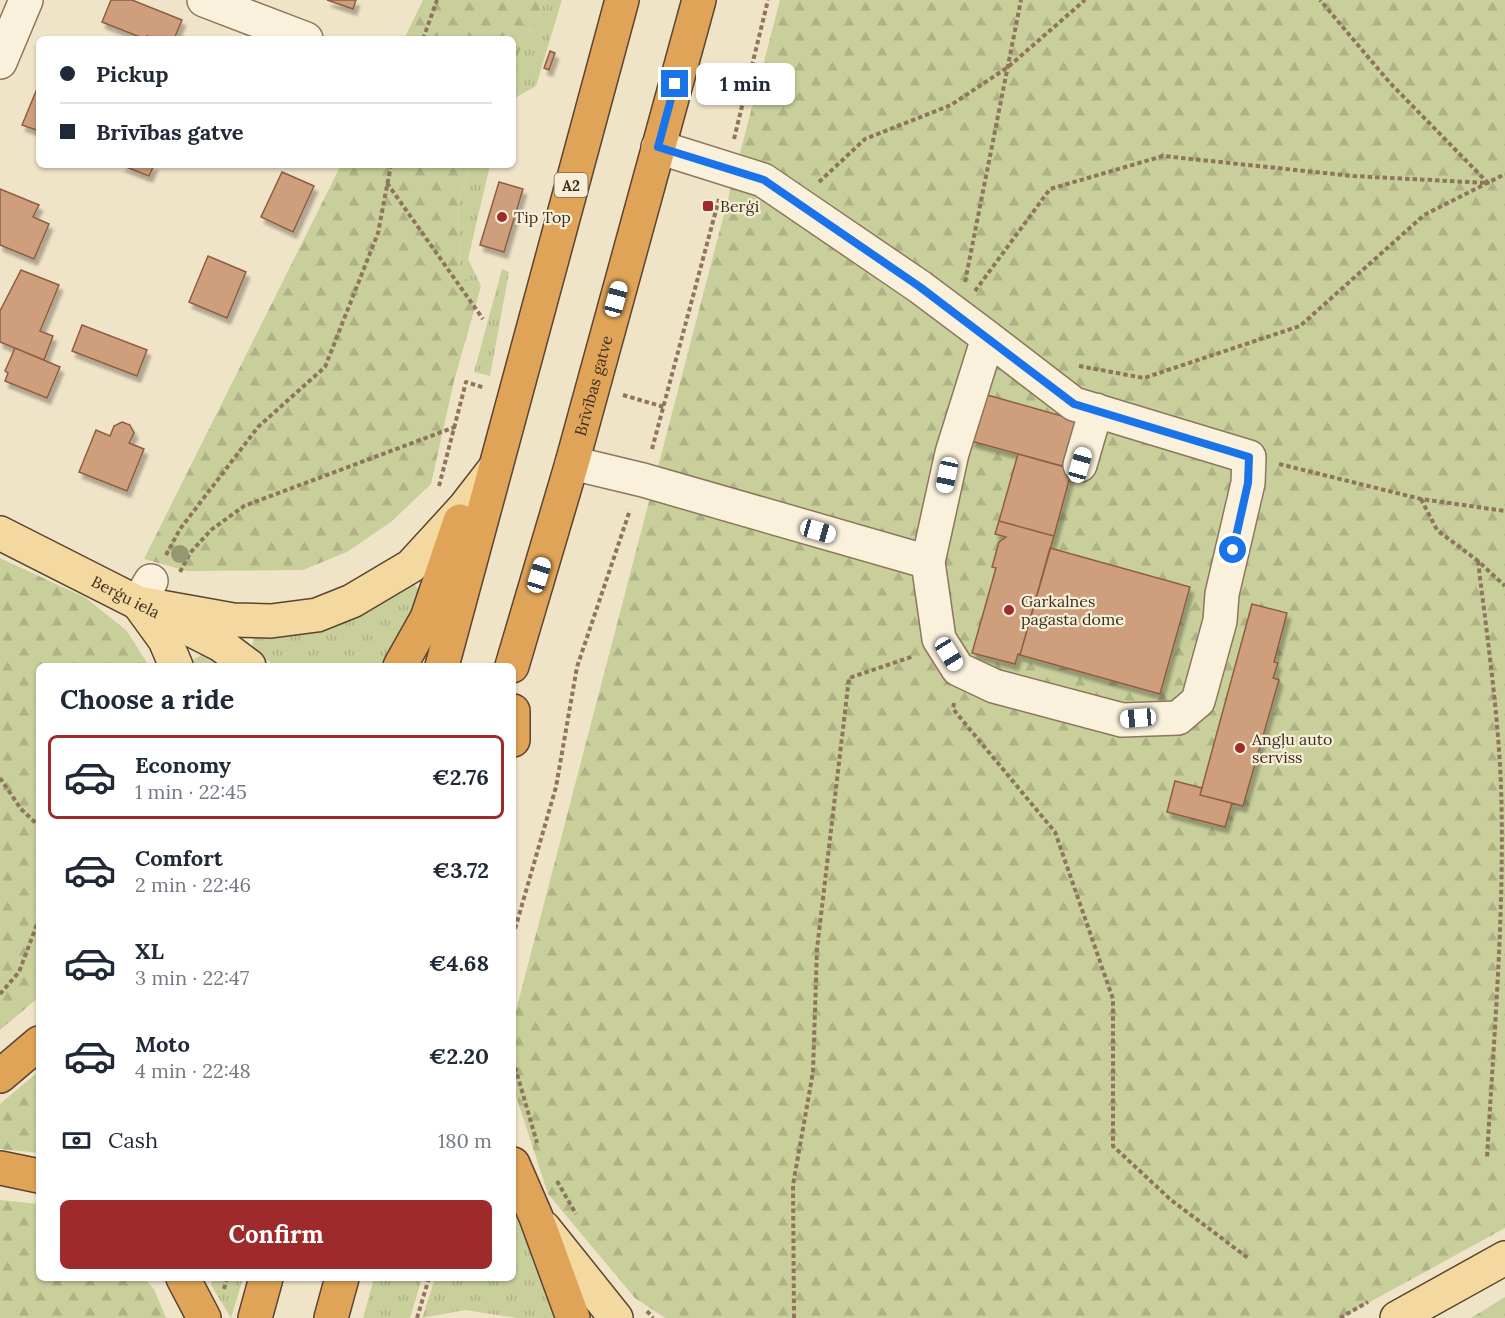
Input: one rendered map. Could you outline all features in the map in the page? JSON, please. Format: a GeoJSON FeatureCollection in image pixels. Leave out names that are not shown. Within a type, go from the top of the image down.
{"type":"FeatureCollection","features":[{"type":"Feature","properties":{"kind":"highway","name":"A2"},"geometry":{"type":"LineString","coordinates":[[443,663],[622,0]]}},
{"type":"Feature","properties":{"kind":"highway","name":"Brīvības gatve"},"geometry":{"type":"LineString","coordinates":[[513,663],[572,463],[699,0]]}},
{"type":"Feature","properties":{"kind":"highway"},"geometry":{"type":"LineString","coordinates":[[402,663],[428,618],[451,500]]}},
{"type":"Feature","properties":{"kind":"highway"},"geometry":{"type":"LineString","coordinates":[[0,1076],[36,1046]]}},
{"type":"Feature","properties":{"kind":"highway"},"geometry":{"type":"LineString","coordinates":[[526,1157],[536,1217],[573,1318]]}},
{"type":"Feature","properties":{"kind":"highway"},"geometry":{"type":"LineString","coordinates":[[0,1168],[36,1175]]}},
{"type":"Feature","properties":{"kind":"highway"},"geometry":{"type":"LineString","coordinates":[[185,1281],[204,1318]]}},
{"type":"Feature","properties":{"kind":"highway"},"geometry":{"type":"LineString","coordinates":[[255,1318],[265,1281]]}},
{"type":"Feature","properties":{"kind":"highway"},"geometry":{"type":"LineString","coordinates":[[331,1318],[341,1281]]}},
{"type":"Feature","properties":{"kind":"main road"},"geometry":{"type":"LineString","coordinates":[[154,591],[233,621],[271,621],[317,615],[352,601],[411,566],[451,500],[495,468]]}},
{"type":"Feature","properties":{"kind":"main road","name":"Berģu iela"},"geometry":{"type":"LineString","coordinates":[[0,533],[154,591],[245,663]]}},
{"type":"Feature","properties":{"kind":"main road"},"geometry":{"type":"LineString","coordinates":[[154,591],[165,640],[175,663]]}},
{"type":"Feature","properties":{"kind":"main road"},"geometry":{"type":"LineString","coordinates":[[536,1217],[574,1269],[627,1311]]}},
{"type":"Feature","properties":{"kind":"main road"},"geometry":{"type":"LineString","coordinates":[[1397,1318],[1505,1258]]}},
{"type":"Feature","properties":{"kind":"street"},"geometry":{"type":"LineString","coordinates":[[0,62],[26,0]]}},
{"type":"Feature","properties":{"kind":"street"},"geometry":{"type":"LineString","coordinates":[[204,0],[298,36]]}},
{"type":"Feature","properties":{"kind":"street"},"geometry":{"type":"LineString","coordinates":[[658,147],[764,180],[798,201],[958,315],[988,338],[1074,404],[1249,457],[1248,483],[1222,594],[1220,621],[1198,701],[1178,718],[1122,720],[994,686],[958,669],[939,639],[928,562],[952,453],[988,338]]}},
{"type":"Feature","properties":{"kind":"street"},"geometry":{"type":"LineString","coordinates":[[1080,465],[1096,410]]}},
{"type":"Feature","properties":{"kind":"street"},"geometry":{"type":"LineString","coordinates":[[572,463],[642,480],[928,562]]}},
{"type":"Feature","properties":{"kind":"path"},"geometry":{"type":"LineString","coordinates":[[424,36],[437,0]]}},
{"type":"Feature","properties":{"kind":"path"},"geometry":{"type":"LineString","coordinates":[[516,926],[556,787],[578,667],[642,480],[664,407],[728,167],[768,0]]}},
{"type":"Feature","properties":{"kind":"path"},"geometry":{"type":"LineString","coordinates":[[958,315],[1021,0]]}},
{"type":"Feature","properties":{"kind":"path"},"geometry":{"type":"LineString","coordinates":[[798,201],[865,139],[951,105],[1008,67],[1085,0]]}},
{"type":"Feature","properties":{"kind":"path"},"geometry":{"type":"LineString","coordinates":[[1320,0],[1390,83],[1488,183]]}},
{"type":"Feature","properties":{"kind":"path"},"geometry":{"type":"LineString","coordinates":[[958,315],[1050,189],[1163,156],[1353,176],[1488,183]]}},
{"type":"Feature","properties":{"kind":"path"},"geometry":{"type":"LineString","coordinates":[[154,591],[180,530],[258,427],[326,367],[378,233],[390,168]]}},
{"type":"Feature","properties":{"kind":"path"},"geometry":{"type":"LineString","coordinates":[[1074,365],[1144,378],[1300,326],[1424,215],[1505,174]]}},
{"type":"Feature","properties":{"kind":"path"},"geometry":{"type":"LineString","coordinates":[[387,183],[483,319]]}},
{"type":"Feature","properties":{"kind":"path"},"geometry":{"type":"LineString","coordinates":[[451,500],[455,427],[466,382],[515,395]]}},
{"type":"Feature","properties":{"kind":"path"},"geometry":{"type":"LineString","coordinates":[[593,386],[664,407]]}},
{"type":"Feature","properties":{"kind":"path"},"geometry":{"type":"LineString","coordinates":[[154,591],[212,530],[244,506],[455,427]]}},
{"type":"Feature","properties":{"kind":"path"},"geometry":{"type":"LineString","coordinates":[[1249,457],[1421,499],[1505,511]]}},
{"type":"Feature","properties":{"kind":"path"},"geometry":{"type":"LineString","coordinates":[[1421,499],[1437,530],[1478,561],[1505,586]]}},
{"type":"Feature","properties":{"kind":"path"},"geometry":{"type":"LineString","coordinates":[[1478,561],[1494,684],[1501,787],[1500,915],[1487,1158]]}},
{"type":"Feature","properties":{"kind":"path"},"geometry":{"type":"LineString","coordinates":[[794,1318],[793,1185],[813,1072],[817,949],[849,678],[907,660],[939,639]]}},
{"type":"Feature","properties":{"kind":"path"},"geometry":{"type":"LineString","coordinates":[[958,669],[953,709],[1055,832],[1113,999],[1113,1146],[1172,1200],[1248,1258]]}},
{"type":"Feature","properties":{"kind":"path"},"geometry":{"type":"LineString","coordinates":[[0,778],[21,809],[36,823]]}},
{"type":"Feature","properties":{"kind":"path"},"geometry":{"type":"LineString","coordinates":[[0,994],[19,972],[36,928]]}},
{"type":"Feature","properties":{"kind":"path"},"geometry":{"type":"LineString","coordinates":[[516,1082],[526,1157]]}},
{"type":"Feature","properties":{"kind":"path"},"geometry":{"type":"LineString","coordinates":[[556,1178],[578,1217]]}},
{"type":"Feature","properties":{"kind":"path"},"geometry":{"type":"LineString","coordinates":[[417,1318],[428,1281]]}},
{"type":"Feature","properties":{"kind":"path"},"geometry":{"type":"LineString","coordinates":[[627,1311],[653,1318]]}},
{"type":"Feature","properties":{"kind":"green space"},"geometry":{"type":"Polygon","coordinates":[[[423,0],[545,0],[516,59],[516,36],[405,36],[423,0]]]}},
{"type":"Feature","properties":{"kind":"green space"},"geometry":{"type":"Polygon","coordinates":[[[545,0],[562,0],[536,86],[516,97],[516,59],[545,0]]]}},
{"type":"Feature","properties":{"kind":"green space"},"geometry":{"type":"Polygon","coordinates":[[[780,0],[1505,0],[1505,1228],[1341,1318],[665,1318],[635,1298],[548,1194],[516,1096],[516,1011],[780,0]]]}},
{"type":"Feature","properties":{"kind":"green space"},"geometry":{"type":"Polygon","coordinates":[[[340,168],[469,168],[458,202],[460,276],[481,286],[454,381],[431,484],[391,522],[347,552],[303,570],[187,571],[144,559],[340,168]]]}},
{"type":"Feature","properties":{"kind":"green space"},"geometry":{"type":"Polygon","coordinates":[[[469,168],[489,168],[468,259],[481,286],[460,276],[458,202],[469,168]]]}},
{"type":"Feature","properties":{"kind":"green space"},"geometry":{"type":"Polygon","coordinates":[[[502,269],[509,272],[490,376],[474,372],[502,269]]]}},
{"type":"Feature","properties":{"kind":"green space"},"geometry":{"type":"Polygon","coordinates":[[[0,558],[86,598],[127,631],[147,663],[36,663],[36,1000],[0,1030],[0,558]]]}},
{"type":"Feature","properties":{"kind":"green space"},"geometry":{"type":"Polygon","coordinates":[[[410,581],[424,593],[390,663],[271,663],[252,649],[254,633],[410,581]]]}},
{"type":"Feature","properties":{"kind":"green space"},"geometry":{"type":"Polygon","coordinates":[[[206,652],[226,663],[192,663],[191,661],[206,652]]]}},
{"type":"Feature","properties":{"kind":"green space"},"geometry":{"type":"Polygon","coordinates":[[[36,1074],[36,1153],[0,1149],[0,1104],[36,1074]]]}},
{"type":"Feature","properties":{"kind":"green space"},"geometry":{"type":"Polygon","coordinates":[[[0,1200],[36,1204],[36,1281],[147,1281],[154,1289],[166,1318],[0,1318],[0,1200]]]}},
{"type":"Feature","properties":{"kind":"green space"},"geometry":{"type":"Polygon","coordinates":[[[516,1208],[557,1318],[517,1318],[465,1310],[422,1318],[434,1281],[516,1281],[516,1208]]]}},
{"type":"Feature","properties":{"kind":"green space"},"geometry":{"type":"Polygon","coordinates":[[[212,1281],[242,1281],[231,1318],[211,1285],[212,1281]]]}},
{"type":"Feature","properties":{"kind":"green space"},"geometry":{"type":"Polygon","coordinates":[[[373,1281],[421,1281],[410,1318],[363,1318],[373,1281]]]}},
{"type":"Feature","properties":{"kind":"green space"},"geometry":{"type":"Polygon","coordinates":[[[1505,1297],[1505,1318],[1471,1318],[1505,1297]]]}},
{"type":"Feature","properties":{"kind":"building"},"geometry":{"type":"Polygon","coordinates":[[[111,0],[132,0],[182,20],[175,36],[137,36],[102,22],[111,0]]]}},
{"type":"Feature","properties":{"kind":"building"},"geometry":{"type":"Polygon","coordinates":[[[327,0],[356,0],[353,9],[327,0]]]}},
{"type":"Feature","properties":{"kind":"building"},"geometry":{"type":"Polygon","coordinates":[[[550,51],[555,53],[549,70],[544,68],[550,51]]]}},
{"type":"Feature","properties":{"kind":"building"},"geometry":{"type":"Polygon","coordinates":[[[36,91],[36,130],[22,125],[36,91]]]}},
{"type":"Feature","properties":{"kind":"building"},"geometry":{"type":"Polygon","coordinates":[[[129,168],[153,168],[149,176],[129,168]]]}},
{"type":"Feature","properties":{"kind":"building"},"geometry":{"type":"Polygon","coordinates":[[[282,172],[314,186],[293,232],[261,217],[282,172]]]}},
{"type":"Feature","properties":{"kind":"building","name":"Tip Top"},"geometry":{"type":"Polygon","coordinates":[[[499,182],[523,189],[504,252],[480,245],[499,182]]]}},
{"type":"Feature","properties":{"kind":"building"},"geometry":{"type":"Polygon","coordinates":[[[0,189],[39,205],[33,217],[49,224],[34,259],[0,245],[0,189]]]}},
{"type":"Feature","properties":{"kind":"building"},"geometry":{"type":"Polygon","coordinates":[[[208,256],[246,272],[227,318],[189,302],[208,256]]]}},
{"type":"Feature","properties":{"kind":"building"},"geometry":{"type":"Polygon","coordinates":[[[21,270],[59,285],[40,331],[53,336],[44,360],[0,342],[0,311],[21,270]]]}},
{"type":"Feature","properties":{"kind":"building"},"geometry":{"type":"Polygon","coordinates":[[[82,325],[147,350],[137,376],[72,351],[82,325]]]}},
{"type":"Feature","properties":{"kind":"building"},"geometry":{"type":"Polygon","coordinates":[[[15,348],[60,367],[47,398],[5,381],[8,373],[5,371],[15,348]]]}},
{"type":"Feature","properties":{"kind":"building"},"geometry":{"type":"Polygon","coordinates":[[[984,394],[1076,420],[1062,466],[971,441],[984,394]]]}},
{"type":"Feature","properties":{"kind":"building"},"geometry":{"type":"Polygon","coordinates":[[[122,422],[130,425],[134,433],[129,443],[144,449],[127,491],[79,472],[96,430],[110,436],[114,426],[122,422]]]}},
{"type":"Feature","properties":{"kind":"building"},"geometry":{"type":"Polygon","coordinates":[[[1018,454],[1072,469],[1054,536],[999,521],[1018,454]]]}},
{"type":"Feature","properties":{"kind":"building","name":"Garkalnes pagasta dome"},"geometry":{"type":"Polygon","coordinates":[[[999,521],[1054,536],[1020,655],[1018,654],[1015,664],[972,653],[996,568],[992,567],[999,542],[1006,537],[995,534],[999,521]]]}},
{"type":"Feature","properties":{"kind":"building"},"geometry":{"type":"Polygon","coordinates":[[[1050,548],[1190,587],[1160,694],[1020,655],[1050,548]]]}},
{"type":"Feature","properties":{"kind":"building"},"geometry":{"type":"Polygon","coordinates":[[[1252,604],[1287,613],[1274,662],[1278,663],[1273,678],[1279,680],[1243,806],[1200,795],[1252,604]]]}},
{"type":"Feature","properties":{"kind":"building"},"geometry":{"type":"Polygon","coordinates":[[[1175,781],[1202,788],[1200,795],[1232,803],[1225,827],[1167,812],[1175,781]]]}},
{"type":"Feature","properties":{"kind":"place","name":"Berģi"},"geometry":{"type":"Point","coordinates":[708,206]}},
{"type":"Feature","properties":{"kind":"place","name":"Tip Top"},"geometry":{"type":"Point","coordinates":[502,217]}},
{"type":"Feature","properties":{"kind":"place","name":"Garkalnes pagasta dome"},"geometry":{"type":"Point","coordinates":[1009,610]}},
{"type":"Feature","properties":{"kind":"place","name":"Angļu auto serviss"},"geometry":{"type":"Point","coordinates":[1240,748]}},
{"type":"Feature","properties":{"kind":"route"},"geometry":{"type":"LineString","coordinates":[[675,84],[658,147],[764,180],[798,201],[920,287],[1074,404],[1249,457],[1248,483],[1233,550]]}}]}
